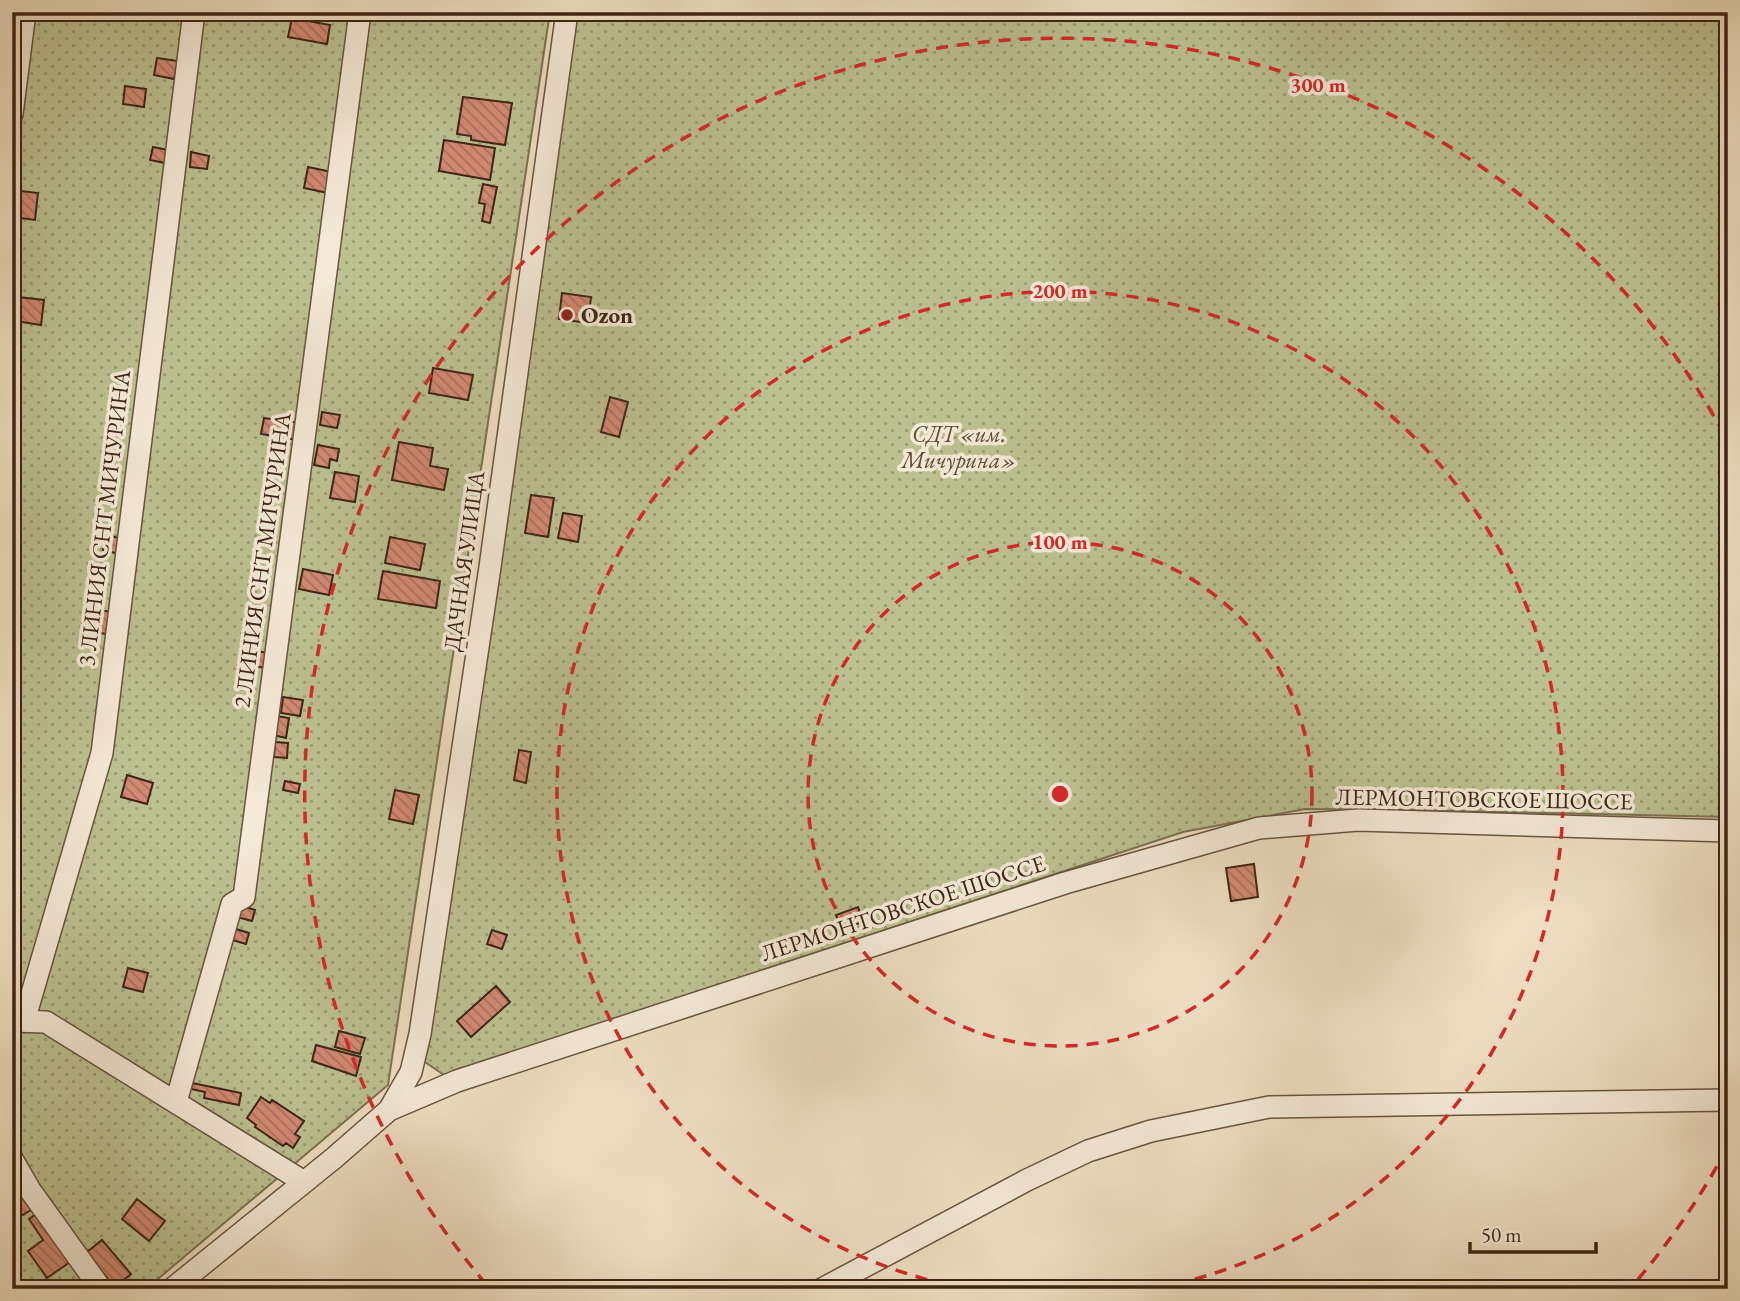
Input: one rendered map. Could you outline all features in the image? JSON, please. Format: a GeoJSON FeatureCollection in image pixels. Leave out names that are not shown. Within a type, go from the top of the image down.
{"type":"FeatureCollection","features":[{"type":"Feature","properties":{"kind":"street"},"geometry":{"type":"LineString","coordinates":[[12,114],[25,12]]}},
{"type":"Feature","properties":{"kind":"street","name":"3 ЛИНИЯ СНТ МИЧУРИНА"},"geometry":{"type":"LineString","coordinates":[[18,1021],[102,753],[194,12]]}},
{"type":"Feature","properties":{"kind":"street","name":"2 ЛИНИЯ СНТ МИЧУРИНА"},"geometry":{"type":"LineString","coordinates":[[176,1102],[232,904],[244,897],[360,12]]}},
{"type":"Feature","properties":{"kind":"street","name":"ДАЧНАЯ УЛИЦА"},"geometry":{"type":"LineString","coordinates":[[389,1110],[411,1072],[420,1034],[513,405],[567,12]]}},
{"type":"Feature","properties":{"kind":"street","name":"ЛЕРМОНТОВСКОЕ ШОССЕ"},"geometry":{"type":"LineString","coordinates":[[173,1289],[389,1110],[457,1081],[1052,887],[1259,828],[1358,820],[1728,831]]}},
{"type":"Feature","properties":{"kind":"street"},"geometry":{"type":"LineString","coordinates":[[18,1021],[46,1022],[304,1182]]}},
{"type":"Feature","properties":{"kind":"street"},"geometry":{"type":"LineString","coordinates":[[822,1289],[1027,1180],[1088,1151],[1151,1131],[1269,1107],[1728,1100]]}},
{"type":"Feature","properties":{"kind":"street"},"geometry":{"type":"LineString","coordinates":[[12,1159],[30,1190],[101,1289]]}},
{"type":"Feature","properties":{"kind":"green space"},"geometry":{"type":"Polygon","coordinates":[[[12,12],[550,12],[388,1085],[146,1289],[12,1289],[12,12]]]}},
{"type":"Feature","properties":{"kind":"green space","name":"СДТ «им. Мичурина»"},"geometry":{"type":"Polygon","coordinates":[[[577,12],[1728,12],[1728,817],[1305,809],[1183,832],[444,1075],[425,1062],[532,341],[577,12]]]}},
{"type":"Feature","properties":{"kind":"building"},"geometry":{"type":"Polygon","coordinates":[[[497,12],[522,12],[521,18],[497,15],[497,12]]]}},
{"type":"Feature","properties":{"kind":"building"},"geometry":{"type":"Polygon","coordinates":[[[292,18],[330,25],[327,44],[288,37],[292,18]]]}},
{"type":"Feature","properties":{"kind":"building"},"geometry":{"type":"Polygon","coordinates":[[[157,58],[178,61],[174,79],[154,75],[157,58]]]}},
{"type":"Feature","properties":{"kind":"building"},"geometry":{"type":"Polygon","coordinates":[[[125,86],[146,89],[144,107],[123,104],[125,86]]]}},
{"type":"Feature","properties":{"kind":"building"},"geometry":{"type":"Polygon","coordinates":[[[463,97],[512,103],[505,145],[471,140],[471,136],[457,134],[463,97]]]}},
{"type":"Feature","properties":{"kind":"building"},"geometry":{"type":"Polygon","coordinates":[[[444,140],[495,148],[490,180],[439,171],[444,140]]]}},
{"type":"Feature","properties":{"kind":"building"},"geometry":{"type":"Polygon","coordinates":[[[153,147],[168,150],[165,163],[150,160],[153,147]]]}},
{"type":"Feature","properties":{"kind":"building"},"geometry":{"type":"Polygon","coordinates":[[[191,152],[209,156],[207,169],[190,167],[191,152]]]}},
{"type":"Feature","properties":{"kind":"building"},"geometry":{"type":"Polygon","coordinates":[[[308,167],[332,172],[328,193],[304,188],[308,167]]]}},
{"type":"Feature","properties":{"kind":"building"},"geometry":{"type":"Polygon","coordinates":[[[483,184],[497,187],[490,223],[482,221],[485,204],[479,203],[483,184]]]}},
{"type":"Feature","properties":{"kind":"building"},"geometry":{"type":"Polygon","coordinates":[[[13,190],[38,193],[35,220],[12,217],[13,190]]]}},
{"type":"Feature","properties":{"kind":"building"},"geometry":{"type":"Polygon","coordinates":[[[562,293],[591,297],[588,323],[559,319],[562,293]]]}},
{"type":"Feature","properties":{"kind":"building"},"geometry":{"type":"Polygon","coordinates":[[[18,297],[44,300],[41,325],[15,321],[18,297]]]}},
{"type":"Feature","properties":{"kind":"building"},"geometry":{"type":"Polygon","coordinates":[[[433,368],[473,375],[468,400],[429,393],[433,368]]]}},
{"type":"Feature","properties":{"kind":"building"},"geometry":{"type":"Polygon","coordinates":[[[610,397],[628,402],[619,437],[601,432],[610,397]]]}},
{"type":"Feature","properties":{"kind":"building"},"geometry":{"type":"Polygon","coordinates":[[[322,412],[340,415],[337,428],[320,425],[322,412]]]}},
{"type":"Feature","properties":{"kind":"building"},"geometry":{"type":"Polygon","coordinates":[[[264,418],[307,424],[304,441],[261,434],[264,418]]]}},
{"type":"Feature","properties":{"kind":"building"},"geometry":{"type":"Polygon","coordinates":[[[399,442],[433,448],[430,466],[448,469],[444,490],[392,480],[399,442]]]}},
{"type":"Feature","properties":{"kind":"building"},"geometry":{"type":"Polygon","coordinates":[[[318,445],[339,449],[337,461],[330,459],[329,468],[314,465],[318,445]]]}},
{"type":"Feature","properties":{"kind":"building"},"geometry":{"type":"Polygon","coordinates":[[[335,472],[359,476],[355,502],[330,498],[335,472]]]}},
{"type":"Feature","properties":{"kind":"building"},"geometry":{"type":"Polygon","coordinates":[[[531,495],[554,498],[548,537],[525,533],[531,495]]]}},
{"type":"Feature","properties":{"kind":"building"},"geometry":{"type":"Polygon","coordinates":[[[563,513],[582,516],[578,542],[558,538],[563,513]]]}},
{"type":"Feature","properties":{"kind":"building"},"geometry":{"type":"Polygon","coordinates":[[[106,535],[123,539],[119,554],[103,550],[106,535]]]}},
{"type":"Feature","properties":{"kind":"building"},"geometry":{"type":"Polygon","coordinates":[[[390,537],[425,544],[420,570],[385,563],[390,537]]]}},
{"type":"Feature","properties":{"kind":"building"},"geometry":{"type":"Polygon","coordinates":[[[303,569],[333,575],[329,595],[299,589],[303,569]]]}},
{"type":"Feature","properties":{"kind":"building"},"geometry":{"type":"Polygon","coordinates":[[[383,571],[440,581],[436,608],[378,599],[383,571]]]}},
{"type":"Feature","properties":{"kind":"building"},"geometry":{"type":"Polygon","coordinates":[[[85,607],[111,612],[107,634],[81,630],[85,607]]]}},
{"type":"Feature","properties":{"kind":"building"},"geometry":{"type":"Polygon","coordinates":[[[255,651],[270,653],[267,668],[253,666],[255,651]]]}},
{"type":"Feature","properties":{"kind":"building"},"geometry":{"type":"Polygon","coordinates":[[[283,697],[303,700],[300,716],[281,713],[283,697]]]}},
{"type":"Feature","properties":{"kind":"building"},"geometry":{"type":"Polygon","coordinates":[[[276,716],[289,718],[286,738],[273,735],[276,716]]]}},
{"type":"Feature","properties":{"kind":"building"},"geometry":{"type":"Polygon","coordinates":[[[275,742],[288,743],[287,758],[274,757],[275,742]]]}},
{"type":"Feature","properties":{"kind":"building"},"geometry":{"type":"Polygon","coordinates":[[[519,750],[531,752],[526,783],[514,780],[519,750]]]}},
{"type":"Feature","properties":{"kind":"building"},"geometry":{"type":"Polygon","coordinates":[[[127,775],[153,783],[147,804],[121,797],[127,775]]]}},
{"type":"Feature","properties":{"kind":"building"},"geometry":{"type":"Polygon","coordinates":[[[285,781],[300,784],[298,793],[283,790],[285,781]]]}},
{"type":"Feature","properties":{"kind":"building"},"geometry":{"type":"Polygon","coordinates":[[[395,790],[419,795],[413,824],[389,819],[395,790]]]}},
{"type":"Feature","properties":{"kind":"building"},"geometry":{"type":"Polygon","coordinates":[[[1254,864],[1258,897],[1231,901],[1226,868],[1254,864]]]}},
{"type":"Feature","properties":{"kind":"building"},"geometry":{"type":"Polygon","coordinates":[[[240,905],[255,910],[252,921],[237,917],[240,905]]]}},
{"type":"Feature","properties":{"kind":"building"},"geometry":{"type":"Polygon","coordinates":[[[858,907],[863,922],[841,930],[836,915],[858,907]]]}},
{"type":"Feature","properties":{"kind":"building"},"geometry":{"type":"Polygon","coordinates":[[[233,928],[249,933],[246,944],[229,939],[233,928]]]}},
{"type":"Feature","properties":{"kind":"building"},"geometry":{"type":"Polygon","coordinates":[[[492,930],[507,935],[502,949],[487,944],[492,930]]]}},
{"type":"Feature","properties":{"kind":"building"},"geometry":{"type":"Polygon","coordinates":[[[128,968],[148,973],[143,992],[123,987],[128,968]]]}},
{"type":"Feature","properties":{"kind":"building"},"geometry":{"type":"Polygon","coordinates":[[[496,986],[510,1002],[471,1037],[457,1021],[496,986]]]}},
{"type":"Feature","properties":{"kind":"building"},"geometry":{"type":"Polygon","coordinates":[[[339,1031],[365,1038],[360,1054],[335,1047],[339,1031]]]}},
{"type":"Feature","properties":{"kind":"building"},"geometry":{"type":"Polygon","coordinates":[[[316,1045],[361,1057],[356,1076],[312,1061],[316,1045]]]}},
{"type":"Feature","properties":{"kind":"building"},"geometry":{"type":"Polygon","coordinates":[[[192,1083],[241,1093],[239,1105],[204,1098],[205,1092],[191,1089],[192,1083]]]}},
{"type":"Feature","properties":{"kind":"building"},"geometry":{"type":"Polygon","coordinates":[[[261,1097],[270,1103],[272,1100],[304,1121],[295,1134],[300,1137],[293,1148],[286,1143],[283,1146],[255,1127],[247,1118],[261,1097]]]}},
{"type":"Feature","properties":{"kind":"building"},"geometry":{"type":"Polygon","coordinates":[[[12,1175],[33,1209],[12,1221],[12,1175]]]}},
{"type":"Feature","properties":{"kind":"building"},"geometry":{"type":"Polygon","coordinates":[[[137,1199],[165,1221],[149,1241],[122,1219],[137,1199]]]}},
{"type":"Feature","properties":{"kind":"building"},"geometry":{"type":"Polygon","coordinates":[[[40,1211],[73,1260],[47,1278],[28,1251],[43,1240],[29,1219],[40,1211]]]}},
{"type":"Feature","properties":{"kind":"building"},"geometry":{"type":"Polygon","coordinates":[[[102,1240],[131,1274],[115,1287],[86,1253],[102,1240]]]}},
{"type":"Feature","properties":{"kind":"place","name":"Ozon"},"geometry":{"type":"Point","coordinates":[567,315]}}]}
